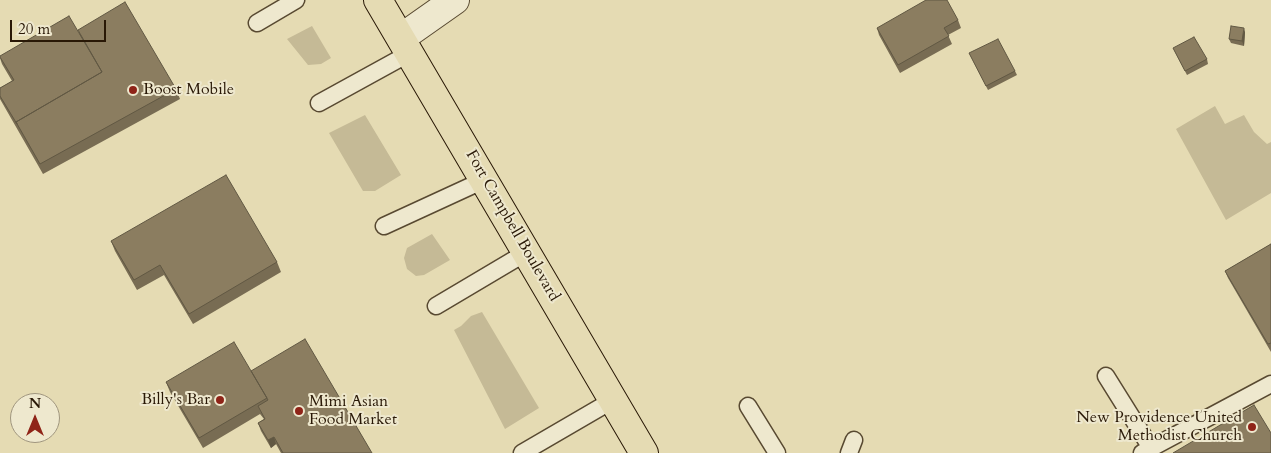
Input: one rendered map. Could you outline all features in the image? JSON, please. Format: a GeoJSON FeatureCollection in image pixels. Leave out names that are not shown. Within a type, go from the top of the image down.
{"type":"FeatureCollection","features":[{"type":"Feature","properties":{"kind":"highway","name":"Fort Campbell Boulevard"},"geometry":{"type":"LineString","coordinates":[[378,0],[644,453]]}},
{"type":"Feature","properties":{"kind":"street"},"geometry":{"type":"LineString","coordinates":[[405,45],[455,0]]}},
{"type":"Feature","properties":{"kind":"lane"},"geometry":{"type":"LineString","coordinates":[[257,23],[296,0]]}},
{"type":"Feature","properties":{"kind":"lane"},"geometry":{"type":"LineString","coordinates":[[319,104],[405,45]]}},
{"type":"Feature","properties":{"kind":"lane"},"geometry":{"type":"LineString","coordinates":[[384,226],[484,180]]}},
{"type":"Feature","properties":{"kind":"lane"},"geometry":{"type":"LineString","coordinates":[[436,306],[527,252]]}},
{"type":"Feature","properties":{"kind":"lane"},"geometry":{"type":"LineString","coordinates":[[1106,376],[1146,450],[1271,384]]}},
{"type":"Feature","properties":{"kind":"lane"},"geometry":{"type":"LineString","coordinates":[[522,453],[614,400]]}},
{"type":"Feature","properties":{"kind":"lane"},"geometry":{"type":"LineString","coordinates":[[748,406],[777,453]]}},
{"type":"Feature","properties":{"kind":"shaded area"},"geometry":{"type":"Polygon","coordinates":[[[312,26],[331,58],[321,64],[308,65],[287,39],[312,26]]]}},
{"type":"Feature","properties":{"kind":"shaded area"},"geometry":{"type":"Polygon","coordinates":[[[1215,106],[1225,124],[1244,115],[1254,132],[1267,144],[1271,142],[1271,193],[1226,220],[1176,129],[1215,106]]]}},
{"type":"Feature","properties":{"kind":"shaded area"},"geometry":{"type":"Polygon","coordinates":[[[365,115],[401,175],[375,191],[363,191],[329,133],[365,115]]]}},
{"type":"Feature","properties":{"kind":"shaded area"},"geometry":{"type":"Polygon","coordinates":[[[432,234],[450,260],[424,275],[416,276],[407,269],[404,258],[407,248],[432,234]]]}},
{"type":"Feature","properties":{"kind":"shaded area"},"geometry":{"type":"Polygon","coordinates":[[[482,312],[539,408],[505,429],[454,330],[471,316],[482,312]]]}},
{"type":"Feature","properties":{"kind":"building"},"geometry":{"type":"Polygon","coordinates":[[[926,0],[947,0],[958,20],[944,28],[949,36],[898,65],[877,28],[926,0]]]}},
{"type":"Feature","properties":{"kind":"building","name":"Boost Mobile"},"geometry":{"type":"Polygon","coordinates":[[[125,2],[176,89],[40,164],[16,122],[102,72],[78,30],[125,2]]]}},
{"type":"Feature","properties":{"kind":"building"},"geometry":{"type":"Polygon","coordinates":[[[69,16],[102,72],[16,122],[17,124],[0,96],[0,88],[14,80],[0,56],[69,16]]]}},
{"type":"Feature","properties":{"kind":"building"},"geometry":{"type":"Polygon","coordinates":[[[1231,26],[1244,28],[1242,41],[1229,39],[1231,26]]]}},
{"type":"Feature","properties":{"kind":"building"},"geometry":{"type":"Polygon","coordinates":[[[1194,37],[1207,59],[1185,71],[1173,48],[1194,37]]]}},
{"type":"Feature","properties":{"kind":"building"},"geometry":{"type":"Polygon","coordinates":[[[998,39],[1015,71],[986,86],[969,53],[998,39]]]}},
{"type":"Feature","properties":{"kind":"building"},"geometry":{"type":"Polygon","coordinates":[[[226,175],[277,262],[189,314],[160,265],[134,280],[111,241],[226,175]]]}},
{"type":"Feature","properties":{"kind":"building"},"geometry":{"type":"Polygon","coordinates":[[[1271,244],[1271,343],[1268,344],[1225,271],[1271,244]]]}},
{"type":"Feature","properties":{"kind":"building"},"geometry":{"type":"Polygon","coordinates":[[[305,339],[372,453],[283,453],[274,437],[268,440],[258,423],[265,419],[258,406],[268,400],[251,371],[305,339]]]}},
{"type":"Feature","properties":{"kind":"building","name":"Billy's Bar"},"geometry":{"type":"Polygon","coordinates":[[[234,342],[267,398],[199,438],[166,382],[234,342]]]}},
{"type":"Feature","properties":{"kind":"building"},"geometry":{"type":"Polygon","coordinates":[[[1254,405],[1271,433],[1271,453],[1173,453],[1254,405]]]}},
{"type":"Feature","properties":{"kind":"place","name":"Boost Mobile"},"geometry":{"type":"Point","coordinates":[133,90]}},
{"type":"Feature","properties":{"kind":"place","name":"Billy's Bar"},"geometry":{"type":"Point","coordinates":[220,400]}},
{"type":"Feature","properties":{"kind":"place","name":"Mimi Asian Food Market"},"geometry":{"type":"Point","coordinates":[299,411]}},
{"type":"Feature","properties":{"kind":"place","name":"New Providence United Methodist Church"},"geometry":{"type":"Point","coordinates":[1252,427]}}]}
